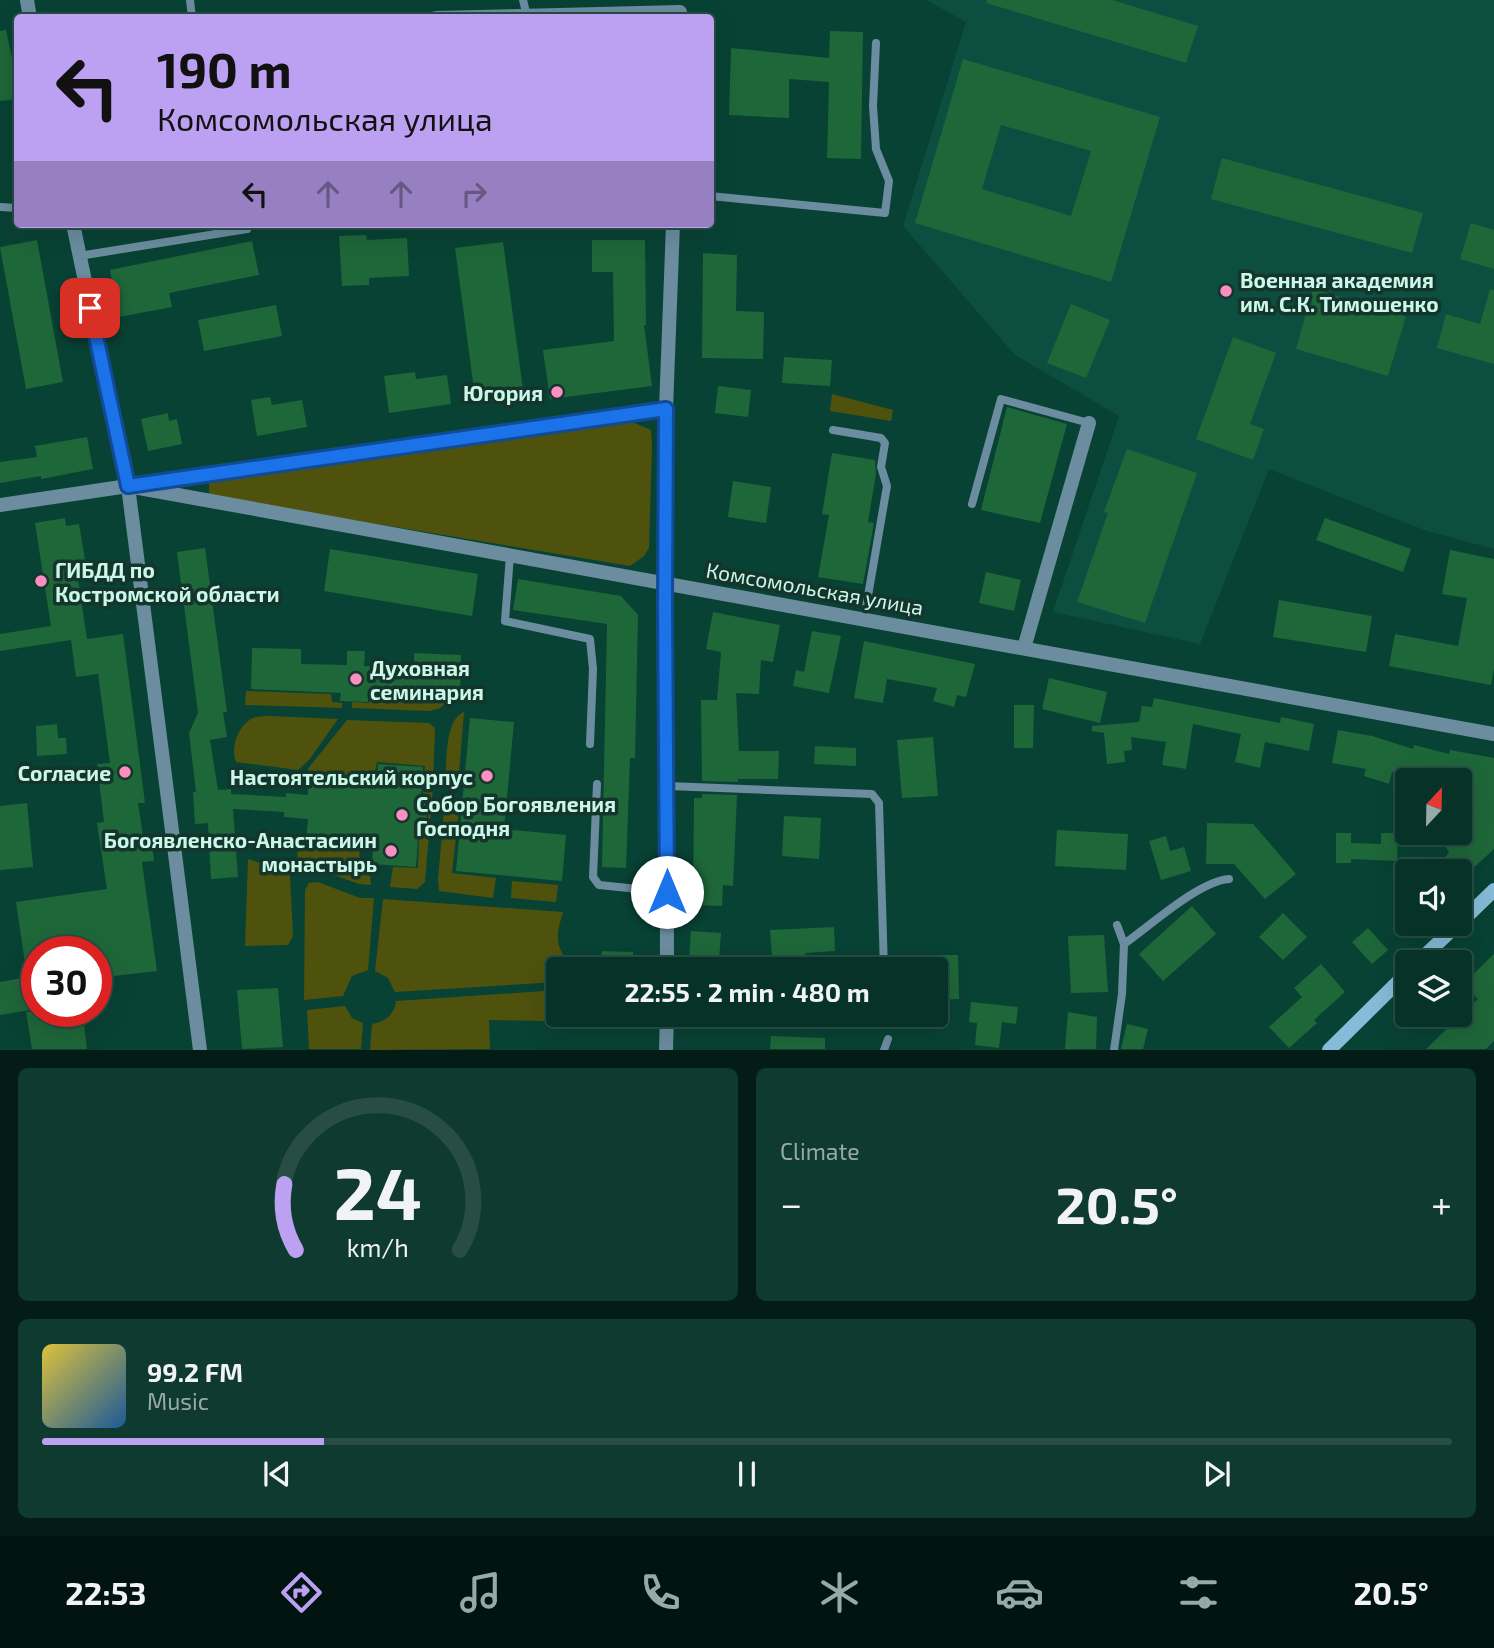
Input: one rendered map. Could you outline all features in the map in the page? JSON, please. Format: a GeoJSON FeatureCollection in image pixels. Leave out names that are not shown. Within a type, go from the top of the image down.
{"type":"FeatureCollection","features":[{"type":"Feature","properties":{"kind":"main road"},"geometry":{"type":"LineString","coordinates":[[1472,911],[1494,890]]}},
{"type":"Feature","properties":{"kind":"main road"},"geometry":{"type":"LineString","coordinates":[[1431,950],[1445,936]]}},
{"type":"Feature","properties":{"kind":"main road"},"geometry":{"type":"LineString","coordinates":[[1329,1049],[1395,985]]}},
{"type":"Feature","properties":{"kind":"street"},"geometry":{"type":"LineString","coordinates":[[578,14],[680,10]]}},
{"type":"Feature","properties":{"kind":"street"},"geometry":{"type":"LineString","coordinates":[[74,228],[128,486],[200,1049]]}},
{"type":"Feature","properties":{"kind":"street"},"geometry":{"type":"LineString","coordinates":[[667,957],[666,409],[673,228]]}},
{"type":"Feature","properties":{"kind":"street","name":"Комсомольская улица"},"geometry":{"type":"LineString","coordinates":[[0,505],[666,409]]}},
{"type":"Feature","properties":{"kind":"street"},"geometry":{"type":"LineString","coordinates":[[1024,648],[1089,423]]}},
{"type":"Feature","properties":{"kind":"street","name":"Комсомольская улица"},"geometry":{"type":"LineString","coordinates":[[128,486],[1494,734]]}},
{"type":"Feature","properties":{"kind":"street"},"geometry":{"type":"LineString","coordinates":[[666,1049],[667,1027]]}},
{"type":"Feature","properties":{"kind":"lane"},"geometry":{"type":"LineString","coordinates":[[714,195],[886,213],[888,181],[877,149],[873,106],[876,43]]}},
{"type":"Feature","properties":{"kind":"lane"},"geometry":{"type":"LineString","coordinates":[[79,256],[247,229]]}},
{"type":"Feature","properties":{"kind":"lane"},"geometry":{"type":"LineString","coordinates":[[972,504],[1001,399],[1089,423]]}},
{"type":"Feature","properties":{"kind":"lane"},"geometry":{"type":"LineString","coordinates":[[834,430],[881,438],[885,443],[881,467],[887,486],[864,619]]}},
{"type":"Feature","properties":{"kind":"lane"},"geometry":{"type":"LineString","coordinates":[[510,555],[505,621],[590,639],[593,669],[590,744]]}},
{"type":"Feature","properties":{"kind":"lane"},"geometry":{"type":"LineString","coordinates":[[597,783],[593,877],[599,885],[667,892]]}},
{"type":"Feature","properties":{"kind":"lane"},"geometry":{"type":"LineString","coordinates":[[668,786],[872,794],[879,803],[884,957]]}},
{"type":"Feature","properties":{"kind":"lane"},"geometry":{"type":"LineString","coordinates":[[1125,944],[1217,880],[1230,879]]}},
{"type":"Feature","properties":{"kind":"lane"},"geometry":{"type":"LineString","coordinates":[[1114,1049],[1122,994],[1125,944],[1117,925]]}},
{"type":"Feature","properties":{"kind":"lane"},"geometry":{"type":"LineString","coordinates":[[884,1049],[888,1039]]}},
{"type":"Feature","properties":{"kind":"shaded area","name":"Военная академия им. С.К. Тимошенко"},"geometry":{"type":"Polygon","coordinates":[[[926,0],[1494,0],[1494,549],[1427,531],[1269,469],[1200,644],[1053,612],[1119,416],[1015,355],[903,226],[966,22],[926,0]]]}},
{"type":"Feature","properties":{"kind":"shaded area"},"geometry":{"type":"Polygon","coordinates":[[[832,394],[893,410],[891,421],[830,411],[832,394]]]}},
{"type":"Feature","properties":{"kind":"shaded area"},"geometry":{"type":"Polygon","coordinates":[[[630,421],[651,430],[652,445],[649,548],[644,556],[630,566],[209,496],[209,479],[630,421]]]}},
{"type":"Feature","properties":{"kind":"shaded area"},"geometry":{"type":"Polygon","coordinates":[[[246,691],[331,694],[332,702],[342,703],[342,708],[245,705],[246,691]]]}},
{"type":"Feature","properties":{"kind":"shaded area"},"geometry":{"type":"Polygon","coordinates":[[[370,696],[450,699],[440,708],[430,711],[352,708],[352,702],[369,703],[370,696]]]}},
{"type":"Feature","properties":{"kind":"shaded area"},"geometry":{"type":"Polygon","coordinates":[[[464,712],[458,785],[445,784],[450,733],[458,716],[464,712]]]}},
{"type":"Feature","properties":{"kind":"shaded area"},"geometry":{"type":"Polygon","coordinates":[[[271,716],[338,719],[309,760],[298,770],[236,762],[234,750],[239,731],[253,718],[271,716]]]}},
{"type":"Feature","properties":{"kind":"shaded area"},"geometry":{"type":"Polygon","coordinates":[[[347,720],[429,723],[435,728],[425,882],[417,889],[390,887],[393,867],[418,868],[419,838],[424,835],[424,825],[428,817],[425,809],[427,800],[423,797],[425,766],[377,762],[374,777],[307,773],[347,720]]]}},
{"type":"Feature","properties":{"kind":"shaded area"},"geometry":{"type":"Polygon","coordinates":[[[445,799],[460,801],[452,873],[496,878],[493,898],[439,891],[445,799]]]}},
{"type":"Feature","properties":{"kind":"shaded area"},"geometry":{"type":"Polygon","coordinates":[[[298,843],[359,849],[360,863],[369,864],[371,885],[359,884],[297,862],[298,843]]]}},
{"type":"Feature","properties":{"kind":"shaded area"},"geometry":{"type":"Polygon","coordinates":[[[248,859],[290,876],[293,936],[288,945],[245,946],[248,859]]]}},
{"type":"Feature","properties":{"kind":"shaded area"},"geometry":{"type":"Polygon","coordinates":[[[512,881],[558,885],[556,902],[511,898],[512,881]]]}},
{"type":"Feature","properties":{"kind":"shaded area"},"geometry":{"type":"Polygon","coordinates":[[[318,882],[360,898],[374,898],[368,970],[352,976],[343,996],[304,1000],[305,890],[309,883],[318,882]]]}},
{"type":"Feature","properties":{"kind":"shaded area"},"geometry":{"type":"Polygon","coordinates":[[[383,899],[563,912],[558,942],[565,957],[546,957],[546,983],[395,992],[388,978],[375,971],[383,899]]]}},
{"type":"Feature","properties":{"kind":"shaded area"},"geometry":{"type":"Polygon","coordinates":[[[546,991],[546,1021],[489,1020],[490,1049],[370,1050],[372,1024],[388,1017],[394,1010],[396,1001],[546,991]]]}},
{"type":"Feature","properties":{"kind":"shaded area"},"geometry":{"type":"Polygon","coordinates":[[[345,1006],[352,1018],[363,1023],[361,1049],[309,1049],[307,1010],[345,1006]]]}},
{"type":"Feature","properties":{"kind":"building"},"geometry":{"type":"Polygon","coordinates":[[[987,0],[1112,0],[1198,26],[1186,63],[986,3],[987,0]]]}},
{"type":"Feature","properties":{"kind":"building"},"geometry":{"type":"Polygon","coordinates":[[[6,30],[13,63],[14,99],[0,101],[0,31],[6,30]]]}},
{"type":"Feature","properties":{"kind":"building"},"geometry":{"type":"Polygon","coordinates":[[[830,31],[863,32],[861,159],[827,158],[829,82],[789,79],[789,118],[729,115],[731,48],[829,58],[830,31]]]}},
{"type":"Feature","properties":{"kind":"building"},"geometry":{"type":"Polygon","coordinates":[[[963,59],[1160,117],[1111,282],[915,223],[963,59]],[[1001,125],[982,189],[1071,216],[1091,151],[1001,125]]]}},
{"type":"Feature","properties":{"kind":"building"},"geometry":{"type":"Polygon","coordinates":[[[1222,158],[1423,213],[1412,253],[1211,199],[1222,158]]]}},
{"type":"Feature","properties":{"kind":"building"},"geometry":{"type":"Polygon","coordinates":[[[1471,223],[1494,230],[1494,269],[1460,259],[1471,223]]]}},
{"type":"Feature","properties":{"kind":"building"},"geometry":{"type":"Polygon","coordinates":[[[366,235],[367,240],[407,238],[409,276],[369,278],[369,285],[342,286],[339,236],[366,235]]]}},
{"type":"Feature","properties":{"kind":"building"},"geometry":{"type":"Polygon","coordinates":[[[37,240],[63,382],[26,389],[0,247],[37,240]]]}},
{"type":"Feature","properties":{"kind":"building"},"geometry":{"type":"Polygon","coordinates":[[[592,240],[645,240],[644,325],[652,386],[550,399],[543,350],[614,341],[613,272],[592,272],[592,240]]]}},
{"type":"Feature","properties":{"kind":"building"},"geometry":{"type":"Polygon","coordinates":[[[252,241],[259,275],[169,293],[172,307],[119,317],[110,270],[252,241]]]}},
{"type":"Feature","properties":{"kind":"building"},"geometry":{"type":"Polygon","coordinates":[[[503,242],[524,397],[476,404],[455,248],[503,242]]]}},
{"type":"Feature","properties":{"kind":"building"},"geometry":{"type":"Polygon","coordinates":[[[703,253],[737,255],[736,311],[764,312],[763,359],[702,358],[703,253]]]}},
{"type":"Feature","properties":{"kind":"building"},"geometry":{"type":"Polygon","coordinates":[[[1313,289],[1406,316],[1388,376],[1296,349],[1313,289]]]}},
{"type":"Feature","properties":{"kind":"building"},"geometry":{"type":"Polygon","coordinates":[[[1490,289],[1494,290],[1494,364],[1437,348],[1446,314],[1480,324],[1490,289]]]}},
{"type":"Feature","properties":{"kind":"building"},"geometry":{"type":"Polygon","coordinates":[[[1071,304],[1110,320],[1086,378],[1047,363],[1071,304]]]}},
{"type":"Feature","properties":{"kind":"building"},"geometry":{"type":"Polygon","coordinates":[[[276,305],[282,336],[204,351],[198,320],[276,305]]]}},
{"type":"Feature","properties":{"kind":"building"},"geometry":{"type":"Polygon","coordinates":[[[1233,337],[1276,353],[1250,424],[1264,429],[1253,460],[1196,439],[1233,337]]]}},
{"type":"Feature","properties":{"kind":"building"},"geometry":{"type":"Polygon","coordinates":[[[784,357],[832,360],[830,386],[782,383],[784,357]]]}},
{"type":"Feature","properties":{"kind":"building"},"geometry":{"type":"Polygon","coordinates":[[[415,372],[416,379],[447,375],[451,404],[389,413],[384,376],[415,372]]]}},
{"type":"Feature","properties":{"kind":"building"},"geometry":{"type":"Polygon","coordinates":[[[718,386],[751,390],[748,417],[715,413],[718,386]]]}},
{"type":"Feature","properties":{"kind":"building"},"geometry":{"type":"Polygon","coordinates":[[[270,397],[272,405],[302,400],[307,427],[257,436],[251,400],[270,397]]]}},
{"type":"Feature","properties":{"kind":"building"},"geometry":{"type":"Polygon","coordinates":[[[1007,407],[1067,424],[1040,523],[981,510],[1007,407]]]}},
{"type":"Feature","properties":{"kind":"building"},"geometry":{"type":"Polygon","coordinates":[[[168,413],[169,421],[177,419],[182,444],[148,451],[141,419],[168,413]]]}},
{"type":"Feature","properties":{"kind":"building"},"geometry":{"type":"Polygon","coordinates":[[[87,437],[93,469],[41,479],[41,476],[0,483],[0,462],[37,457],[35,446],[87,437]]]}},
{"type":"Feature","properties":{"kind":"building"},"geometry":{"type":"Polygon","coordinates":[[[1127,449],[1197,473],[1145,623],[1077,602],[1108,513],[1104,512],[1127,449]]]}},
{"type":"Feature","properties":{"kind":"building"},"geometry":{"type":"Polygon","coordinates":[[[832,453],[875,460],[876,474],[868,522],[874,523],[863,584],[818,577],[829,515],[822,514],[832,453]]]}},
{"type":"Feature","properties":{"kind":"building"},"geometry":{"type":"Polygon","coordinates":[[[733,481],[771,487],[766,523],[728,517],[733,481]]]}},
{"type":"Feature","properties":{"kind":"building"},"geometry":{"type":"Polygon","coordinates":[[[65,518],[66,526],[79,524],[86,566],[76,567],[87,639],[123,634],[145,803],[138,803],[144,843],[152,842],[154,861],[142,862],[157,971],[112,976],[112,936],[21,936],[16,902],[107,889],[97,823],[104,822],[97,764],[110,763],[98,674],[76,677],[71,640],[0,651],[0,634],[51,626],[35,523],[65,518]]]}},
{"type":"Feature","properties":{"kind":"building"},"geometry":{"type":"Polygon","coordinates":[[[1325,518],[1411,549],[1403,572],[1316,540],[1325,518]]]}},
{"type":"Feature","properties":{"kind":"building"},"geometry":{"type":"Polygon","coordinates":[[[205,548],[227,712],[223,712],[227,737],[210,740],[218,790],[231,789],[231,794],[286,797],[286,793],[308,795],[309,775],[377,779],[378,764],[423,767],[421,796],[427,801],[424,809],[427,817],[423,834],[418,839],[416,867],[372,864],[373,846],[306,841],[308,819],[284,817],[284,812],[233,809],[238,877],[211,879],[208,823],[195,824],[193,792],[196,792],[189,733],[198,713],[177,552],[205,548]]]}},
{"type":"Feature","properties":{"kind":"building"},"geometry":{"type":"Polygon","coordinates":[[[330,549],[478,574],[472,616],[324,591],[330,549]]]}},
{"type":"Feature","properties":{"kind":"building"},"geometry":{"type":"Polygon","coordinates":[[[1450,550],[1494,559],[1494,668],[1491,685],[1389,666],[1395,634],[1458,646],[1467,598],[1442,594],[1450,550]]]}},
{"type":"Feature","properties":{"kind":"building"},"geometry":{"type":"Polygon","coordinates":[[[986,572],[1021,580],[1014,611],[979,603],[986,572]]]}},
{"type":"Feature","properties":{"kind":"building"},"geometry":{"type":"Polygon","coordinates":[[[518,579],[621,596],[638,615],[635,758],[630,758],[626,868],[602,867],[607,624],[513,610],[518,579]]]}},
{"type":"Feature","properties":{"kind":"building"},"geometry":{"type":"Polygon","coordinates":[[[1279,600],[1372,616],[1366,652],[1273,637],[1279,600]]]}},
{"type":"Feature","properties":{"kind":"building"},"geometry":{"type":"Polygon","coordinates":[[[713,612],[780,625],[773,662],[761,660],[759,694],[736,693],[739,751],[779,751],[778,779],[702,781],[701,700],[717,700],[721,652],[706,649],[713,612]]]}},
{"type":"Feature","properties":{"kind":"building"},"geometry":{"type":"Polygon","coordinates":[[[812,631],[841,636],[829,693],[793,686],[796,670],[804,672],[812,631]]]}},
{"type":"Feature","properties":{"kind":"building"},"geometry":{"type":"Polygon","coordinates":[[[864,641],[975,664],[966,697],[957,695],[954,707],[933,701],[937,688],[887,679],[883,703],[854,698],[864,641]]]}},
{"type":"Feature","properties":{"kind":"building","name":"Духовная семинария"},"geometry":{"type":"Polygon","coordinates":[[[252,648],[301,649],[301,664],[347,665],[347,651],[365,651],[364,666],[414,668],[414,653],[461,655],[460,697],[368,694],[368,702],[340,701],[341,693],[251,689],[252,648]]]}},
{"type":"Feature","properties":{"kind":"building"},"geometry":{"type":"Polygon","coordinates":[[[1049,678],[1107,692],[1100,723],[1042,709],[1049,678]]]}},
{"type":"Feature","properties":{"kind":"building"},"geometry":{"type":"Polygon","coordinates":[[[1154,698],[1280,723],[1281,717],[1314,724],[1309,751],[1265,742],[1260,768],[1235,762],[1241,734],[1193,724],[1186,769],[1162,765],[1166,742],[1131,737],[1132,750],[1124,751],[1125,762],[1107,764],[1104,733],[1092,731],[1092,726],[1139,722],[1142,706],[1152,707],[1154,698]]]}},
{"type":"Feature","properties":{"kind":"building"},"geometry":{"type":"Polygon","coordinates":[[[1014,705],[1034,705],[1033,748],[1014,748],[1014,705]]]}},
{"type":"Feature","properties":{"kind":"building","name":"Настоятельский корпус"},"geometry":{"type":"Polygon","coordinates":[[[470,718],[514,722],[504,829],[566,835],[562,881],[456,871],[470,718]]]}},
{"type":"Feature","properties":{"kind":"building"},"geometry":{"type":"Polygon","coordinates":[[[57,724],[58,738],[66,738],[67,754],[37,756],[36,726],[57,724]]]}},
{"type":"Feature","properties":{"kind":"building"},"geometry":{"type":"Polygon","coordinates":[[[1338,730],[1372,736],[1413,749],[1414,745],[1449,754],[1450,750],[1494,758],[1494,849],[1472,869],[1472,859],[1443,859],[1449,853],[1445,845],[1472,845],[1472,768],[1395,768],[1389,784],[1364,776],[1366,769],[1332,763],[1338,730]]]}},
{"type":"Feature","properties":{"kind":"building"},"geometry":{"type":"Polygon","coordinates":[[[933,737],[938,796],[902,798],[897,740],[933,737]]]}},
{"type":"Feature","properties":{"kind":"building"},"geometry":{"type":"Polygon","coordinates":[[[815,746],[856,748],[856,766],[814,764],[815,746]]]}},
{"type":"Feature","properties":{"kind":"building"},"geometry":{"type":"Polygon","coordinates":[[[702,794],[737,795],[733,886],[723,885],[722,906],[693,905],[694,798],[702,798],[702,794]]]}},
{"type":"Feature","properties":{"kind":"building"},"geometry":{"type":"Polygon","coordinates":[[[27,803],[33,867],[0,870],[0,806],[27,803]]]}},
{"type":"Feature","properties":{"kind":"building"},"geometry":{"type":"Polygon","coordinates":[[[784,816],[821,818],[819,859],[782,856],[784,816]]]}},
{"type":"Feature","properties":{"kind":"building"},"geometry":{"type":"Polygon","coordinates":[[[1207,823],[1253,824],[1296,874],[1265,899],[1234,864],[1206,864],[1207,823]]]}},
{"type":"Feature","properties":{"kind":"building"},"geometry":{"type":"Polygon","coordinates":[[[1057,830],[1128,834],[1126,870],[1055,866],[1057,830]]]}},
{"type":"Feature","properties":{"kind":"building"},"geometry":{"type":"Polygon","coordinates":[[[1336,833],[1351,833],[1351,843],[1381,844],[1381,833],[1395,833],[1395,845],[1398,845],[1395,861],[1351,859],[1351,863],[1336,863],[1336,833]]]}},
{"type":"Feature","properties":{"kind":"building"},"geometry":{"type":"Polygon","coordinates":[[[1166,836],[1170,851],[1184,847],[1191,871],[1161,880],[1149,841],[1166,836]]]}},
{"type":"Feature","properties":{"kind":"building"},"geometry":{"type":"Polygon","coordinates":[[[1192,906],[1216,934],[1163,981],[1139,954],[1192,906]]]}},
{"type":"Feature","properties":{"kind":"building"},"geometry":{"type":"Polygon","coordinates":[[[1283,913],[1307,937],[1283,960],[1259,937],[1283,913]]]}},
{"type":"Feature","properties":{"kind":"building"},"geometry":{"type":"Polygon","coordinates":[[[834,927],[835,951],[805,953],[805,957],[772,957],[770,930],[834,927]]]}},
{"type":"Feature","properties":{"kind":"building"},"geometry":{"type":"Polygon","coordinates":[[[1368,928],[1388,950],[1372,964],[1352,942],[1368,928]]]}},
{"type":"Feature","properties":{"kind":"building"},"geometry":{"type":"Polygon","coordinates":[[[691,931],[721,933],[719,957],[689,957],[691,931]]]}},
{"type":"Feature","properties":{"kind":"building"},"geometry":{"type":"Polygon","coordinates":[[[1104,935],[1108,992],[1071,993],[1068,936],[1104,935]]]}},
{"type":"Feature","properties":{"kind":"building"},"geometry":{"type":"Polygon","coordinates":[[[602,951],[633,952],[633,957],[602,957],[602,951]]]}},
{"type":"Feature","properties":{"kind":"building"},"geometry":{"type":"Polygon","coordinates":[[[1494,954],[1494,1041],[1486,1049],[1426,1049],[1449,1027],[1472,1027],[1472,1005],[1478,999],[1472,993],[1472,975],[1494,954]]]}},
{"type":"Feature","properties":{"kind":"building"},"geometry":{"type":"Polygon","coordinates":[[[958,955],[959,999],[948,999],[948,957],[890,957],[958,955]]]}},
{"type":"Feature","properties":{"kind":"building"},"geometry":{"type":"Polygon","coordinates":[[[1321,964],[1345,992],[1314,1020],[1317,1023],[1289,1048],[1269,1027],[1302,997],[1294,988],[1321,964]]]}},
{"type":"Feature","properties":{"kind":"building"},"geometry":{"type":"Polygon","coordinates":[[[21,978],[21,1012],[0,1015],[0,982],[21,978]]]}},
{"type":"Feature","properties":{"kind":"building"},"geometry":{"type":"Polygon","coordinates":[[[278,988],[283,1047],[242,1049],[237,990],[278,988]]]}},
{"type":"Feature","properties":{"kind":"building"},"geometry":{"type":"Polygon","coordinates":[[[971,1002],[1018,1007],[1016,1024],[1002,1022],[999,1048],[975,1045],[977,1023],[969,1022],[971,1002]]]}},
{"type":"Feature","properties":{"kind":"building"},"geometry":{"type":"Polygon","coordinates":[[[1068,1012],[1097,1017],[1096,1049],[1065,1049],[1068,1012]]]}},
{"type":"Feature","properties":{"kind":"building"},"geometry":{"type":"Polygon","coordinates":[[[1127,1024],[1148,1029],[1143,1049],[1121,1049],[1127,1024]]]}},
{"type":"Feature","properties":{"kind":"building"},"geometry":{"type":"Polygon","coordinates":[[[28,1027],[84,1027],[87,1049],[32,1049],[28,1027]]]}},
{"type":"Feature","properties":{"kind":"building"},"geometry":{"type":"Polygon","coordinates":[[[593,1027],[630,1027],[630,1029],[593,1027]]]}},
{"type":"Feature","properties":{"kind":"building"},"geometry":{"type":"Polygon","coordinates":[[[771,1036],[825,1038],[825,1049],[770,1049],[771,1036]]]}},
{"type":"Feature","properties":{"kind":"place","name":"Военная академия им. С.К. Тимошенко"},"geometry":{"type":"Point","coordinates":[1226,291]}},
{"type":"Feature","properties":{"kind":"place","name":"Югория"},"geometry":{"type":"Point","coordinates":[557,392]}},
{"type":"Feature","properties":{"kind":"place","name":"ГИБДД по Костромской области"},"geometry":{"type":"Point","coordinates":[41,581]}},
{"type":"Feature","properties":{"kind":"place","name":"Духовная семинария"},"geometry":{"type":"Point","coordinates":[356,679]}},
{"type":"Feature","properties":{"kind":"place","name":"Согласие"},"geometry":{"type":"Point","coordinates":[125,772]}},
{"type":"Feature","properties":{"kind":"place","name":"Настоятельский корпус"},"geometry":{"type":"Point","coordinates":[487,776]}},
{"type":"Feature","properties":{"kind":"place","name":"Собор Богоявления Господня"},"geometry":{"type":"Point","coordinates":[402,815]}},
{"type":"Feature","properties":{"kind":"place","name":"Богоявленско-Анастасиин монастырь"},"geometry":{"type":"Point","coordinates":[391,851]}},
{"type":"Feature","properties":{"kind":"route"},"geometry":{"type":"LineString","coordinates":[[90,308],[128,486],[666,409],[667,892]]}}]}
